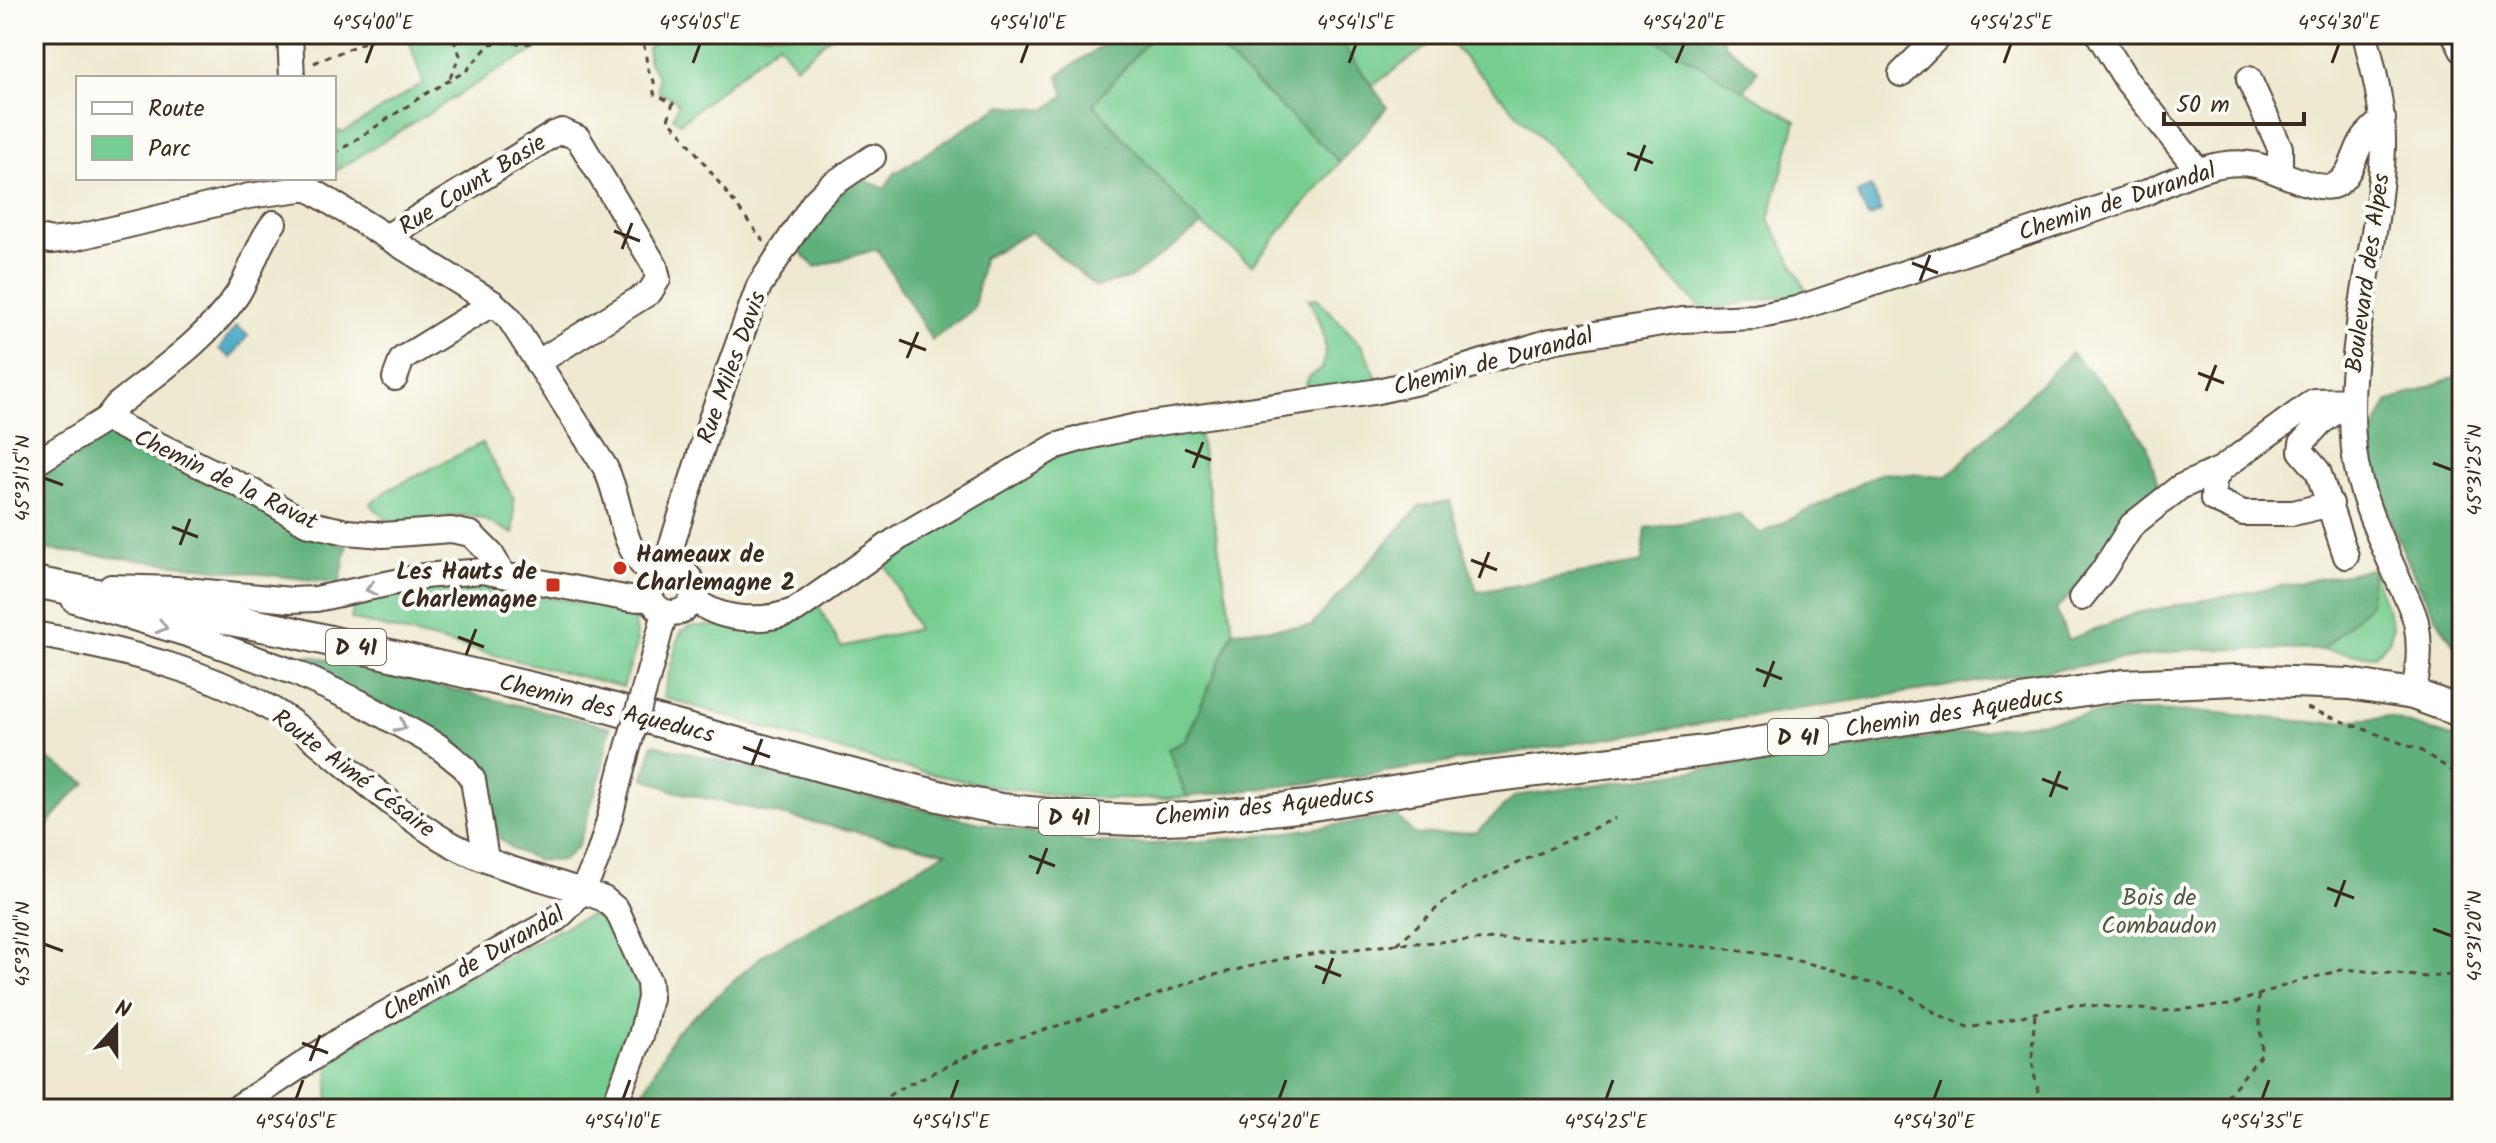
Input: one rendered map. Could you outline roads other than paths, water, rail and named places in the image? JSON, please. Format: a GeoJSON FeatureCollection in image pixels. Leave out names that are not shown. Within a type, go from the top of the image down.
{"type":"FeatureCollection","features":[{"type":"Feature","properties":{"kind":"main road","name":"Chemin des Aqueducs"},"geometry":{"type":"LineString","coordinates":[[41,585],[283,630],[567,696],[955,800],[1016,811],[1100,819],[1192,818],[1307,806],[1471,779],[1705,751],[2123,685],[2264,681],[2349,684],[2413,694],[2462,712]]}},
{"type":"Feature","properties":{"kind":"street"},"geometry":{"type":"LineString","coordinates":[[290,34],[292,75]]}},
{"type":"Feature","properties":{"kind":"street"},"geometry":{"type":"LineString","coordinates":[[1901,74],[1941,34]]}},
{"type":"Feature","properties":{"kind":"street"},"geometry":{"type":"LineString","coordinates":[[2098,34],[2127,81],[2190,160],[2195,172]]}},
{"type":"Feature","properties":{"kind":"street","name":"Boulevard des Alpes"},"geometry":{"type":"LineString","coordinates":[[2365,34],[2383,119],[2379,206],[2355,342],[2352,400],[2354,454],[2363,496],[2415,619],[2420,649],[2413,694]]}},
{"type":"Feature","properties":{"kind":"street"},"geometry":{"type":"LineString","coordinates":[[2454,34],[2462,50]]}},
{"type":"Feature","properties":{"kind":"street"},"geometry":{"type":"LineString","coordinates":[[2249,79],[2280,148],[2280,172]]}},
{"type":"Feature","properties":{"kind":"street","name":"Chemin de Durandal"},"geometry":{"type":"LineString","coordinates":[[693,598],[718,614],[750,618],[779,617],[796,610],[900,537],[1014,469],[1056,446],[1083,438],[1137,426],[1373,392],[1418,382],[1551,341],[1682,320],[1755,317],[1796,309],[2145,193],[2195,172],[2233,163],[2256,165],[2315,185],[2336,185],[2350,168],[2363,138],[2383,119]]}},
{"type":"Feature","properties":{"kind":"street","name":"Rue Count Basie"},"geometry":{"type":"LineString","coordinates":[[388,236],[554,134],[562,131],[578,138],[655,266],[658,279],[650,292],[537,363]]}},
{"type":"Feature","properties":{"kind":"street","name":"Rue Miles Davis"},"geometry":{"type":"LineString","coordinates":[[658,589],[711,419],[759,286],[814,202],[830,186],[873,157]]}},
{"type":"Feature","properties":{"kind":"street"},"geometry":{"type":"LineString","coordinates":[[34,237],[51,241],[75,238],[304,183],[493,303],[509,318],[605,467],[613,483],[628,545],[642,568],[658,589],[682,611],[693,598],[690,577],[678,569],[658,589],[630,599],[482,571],[447,573],[316,599],[291,600],[175,589],[41,585]]}},
{"type":"Feature","properties":{"kind":"street"},"geometry":{"type":"LineString","coordinates":[[106,419],[117,405],[188,347],[224,312],[245,283],[265,235],[274,223]]}},
{"type":"Feature","properties":{"kind":"street"},"geometry":{"type":"LineString","coordinates":[[395,378],[402,359],[493,303]]}},
{"type":"Feature","properties":{"kind":"street"},"geometry":{"type":"LineString","coordinates":[[2081,598],[2132,525],[2180,487],[2221,469],[2314,401],[2352,400]]}},
{"type":"Feature","properties":{"kind":"street"},"geometry":{"type":"LineString","coordinates":[[2346,556],[2318,471],[2301,451],[2302,443],[2320,423],[2352,400]]}},
{"type":"Feature","properties":{"kind":"street","name":"Chemin de la Ravat"},"geometry":{"type":"LineString","coordinates":[[34,464],[106,419],[250,490],[306,523],[347,532],[383,535],[451,530],[471,534],[491,554],[503,574]]}},
{"type":"Feature","properties":{"kind":"street"},"geometry":{"type":"LineString","coordinates":[[2221,469],[2214,480],[2213,499],[2243,513],[2293,513],[2331,504]]}},
{"type":"Feature","properties":{"kind":"street"},"geometry":{"type":"LineString","coordinates":[[41,585],[252,657],[361,703],[438,746],[464,767],[473,780],[486,859]]}},
{"type":"Feature","properties":{"kind":"street","name":"Chemin de Durandal"},"geometry":{"type":"LineString","coordinates":[[235,1109],[352,1032],[556,919],[571,907],[583,890],[600,847],[653,658],[658,589]]}},
{"type":"Feature","properties":{"kind":"street","name":"Route Aimé Césaire"},"geometry":{"type":"LineString","coordinates":[[34,634],[187,671],[227,685],[299,728],[348,770],[445,841],[486,859],[604,899],[617,910],[649,982],[649,1006],[641,1036],[613,1109]]}},
{"type":"Feature","properties":{"kind":"street"},"geometry":{"type":"LineString","coordinates":[[445,841],[467,824],[474,814],[477,800]]}},
{"type":"Feature","properties":{"kind":"water"},"geometry":{"type":"Polygon","coordinates":[[[1871,187],[1882,211],[1868,218],[1857,193],[1871,187]]]}},
{"type":"Feature","properties":{"kind":"water"},"geometry":{"type":"Polygon","coordinates":[[[236,326],[248,335],[231,358],[219,349],[236,326]]]}},
{"type":"Feature","properties":{"kind":"place","name":"Hameaux de Charlemagne 2"},"geometry":{"type":"Point","coordinates":[620,568]}},
{"type":"Feature","properties":{"kind":"place","name":"Les Hauts de Charlemagne"},"geometry":{"type":"Point","coordinates":[553,585]}},
{"type":"Feature","properties":{"kind":"park label","name":"Bois de Combaudon"},"geometry":{"type":"Point","coordinates":[2159,911]}}]}
